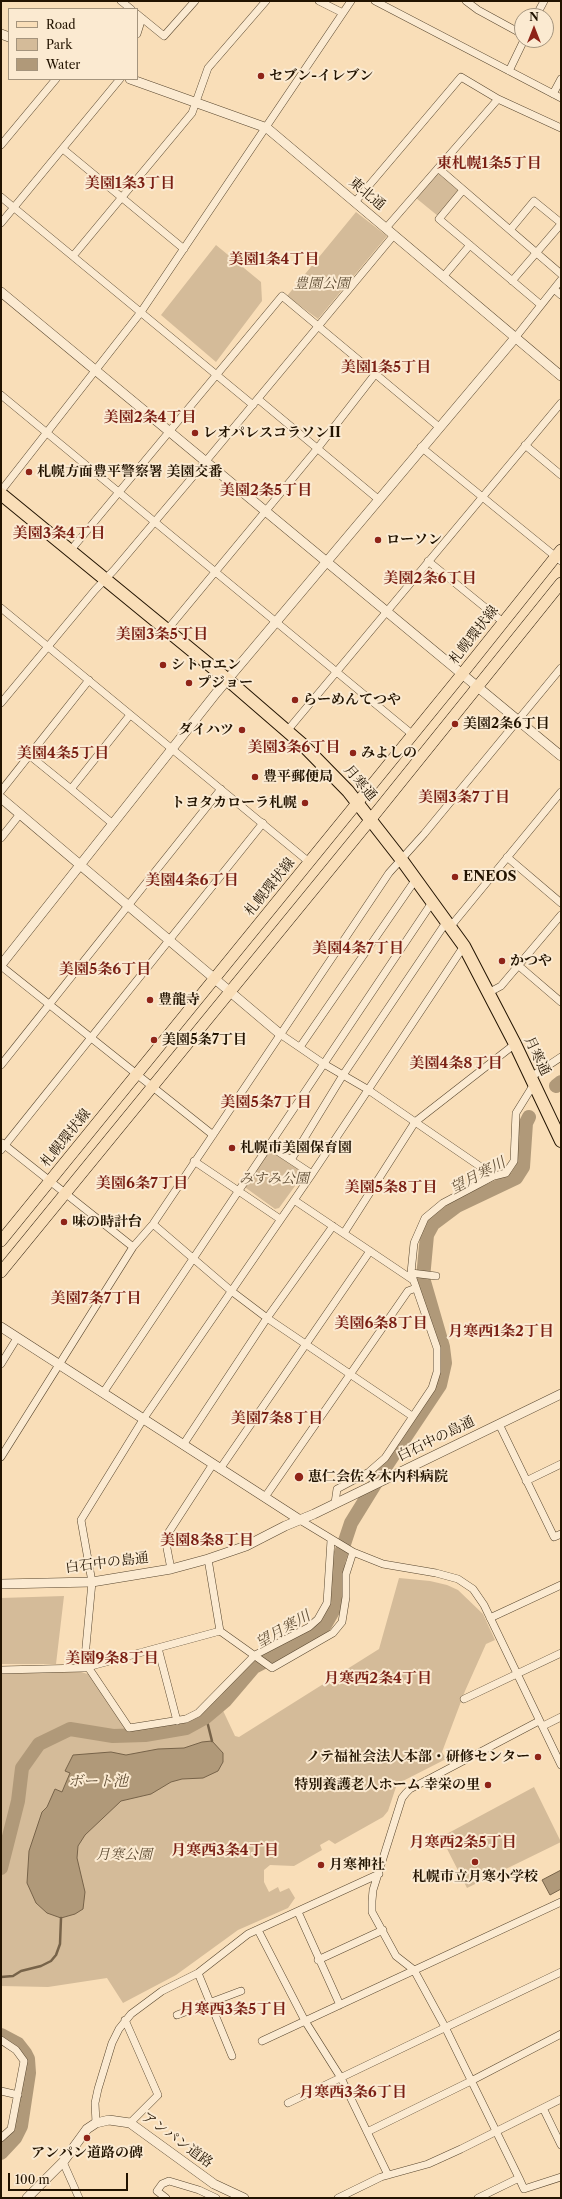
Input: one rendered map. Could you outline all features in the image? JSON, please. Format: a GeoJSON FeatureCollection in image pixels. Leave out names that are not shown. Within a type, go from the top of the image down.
{"type":"FeatureCollection","features":[{"type":"Feature","properties":{"kind":"highway","name":"月寒通"},"geometry":{"type":"LineString","coordinates":[[1,494],[228,680],[287,731],[320,761],[358,803],[433,901],[464,946],[515,1044],[561,1141]]}},
{"type":"Feature","properties":{"kind":"main road","name":"札幌環状線"},"geometry":{"type":"LineString","coordinates":[[1,1241],[137,1075],[214,977],[358,803],[503,622],[559,556]]}},
{"type":"Feature","properties":{"kind":"main road"},"geometry":{"type":"LineString","coordinates":[[1,1272],[371,819],[561,583]]}},
{"type":"Feature","properties":{"kind":"street"},"geometry":{"type":"LineString","coordinates":[[121,1],[130,8]]}},
{"type":"Feature","properties":{"kind":"street"},"geometry":{"type":"LineString","coordinates":[[140,16],[164,36],[195,1]]}},
{"type":"Feature","properties":{"kind":"street"},"geometry":{"type":"LineString","coordinates":[[72,256],[192,113],[208,68],[266,1]]}},
{"type":"Feature","properties":{"kind":"street"},"geometry":{"type":"LineString","coordinates":[[319,1],[344,11]]}},
{"type":"Feature","properties":{"kind":"street"},"geometry":{"type":"LineString","coordinates":[[1,491],[141,312],[267,128],[351,1]]}},
{"type":"Feature","properties":{"kind":"street"},"geometry":{"type":"LineString","coordinates":[[375,1],[561,98]]}},
{"type":"Feature","properties":{"kind":"street"},"geometry":{"type":"LineString","coordinates":[[466,1],[478,10],[514,30]]}},
{"type":"Feature","properties":{"kind":"street"},"geometry":{"type":"LineString","coordinates":[[138,28],[140,16]]}},
{"type":"Feature","properties":{"kind":"street"},"geometry":{"type":"LineString","coordinates":[[509,71],[520,48]]}},
{"type":"Feature","properties":{"kind":"street"},"geometry":{"type":"LineString","coordinates":[[355,202],[461,77],[498,98],[561,128]]}},
{"type":"Feature","properties":{"kind":"street"},"geometry":{"type":"LineString","coordinates":[[553,94],[561,79]]}},
{"type":"Feature","properties":{"kind":"street"},"geometry":{"type":"LineString","coordinates":[[1,145],[55,80]]}},
{"type":"Feature","properties":{"kind":"street"},"geometry":{"type":"LineString","coordinates":[[1,223],[119,80]]}},
{"type":"Feature","properties":{"kind":"street","name":"東北通"},"geometry":{"type":"LineString","coordinates":[[133,80],[267,128],[561,376]]}},
{"type":"Feature","properties":{"kind":"street"},"geometry":{"type":"LineString","coordinates":[[386,228],[498,98]]}},
{"type":"Feature","properties":{"kind":"street"},"geometry":{"type":"LineString","coordinates":[[63,149],[184,249]]}},
{"type":"Feature","properties":{"kind":"street"},"geometry":{"type":"LineString","coordinates":[[438,168],[561,274]]}},
{"type":"Feature","properties":{"kind":"street"},"geometry":{"type":"LineString","coordinates":[[463,190],[439,219],[541,305]]}},
{"type":"Feature","properties":{"kind":"street"},"geometry":{"type":"LineString","coordinates":[[1,197],[216,374],[317,449],[378,500]]}},
{"type":"Feature","properties":{"kind":"street"},"geometry":{"type":"LineString","coordinates":[[510,230],[534,201],[561,224],[512,281]]}},
{"type":"Feature","properties":{"kind":"street"},"geometry":{"type":"LineString","coordinates":[[1,702],[206,461],[394,235]]}},
{"type":"Feature","properties":{"kind":"street"},"geometry":{"type":"LineString","coordinates":[[443,277],[470,245]]}},
{"type":"Feature","properties":{"kind":"street"},"geometry":{"type":"LineString","coordinates":[[213,1135],[1,966],[276,621],[421,447],[515,338],[561,280]]}},
{"type":"Feature","properties":{"kind":"street"},"geometry":{"type":"LineString","coordinates":[[554,289],[561,296]]}},
{"type":"Feature","properties":{"kind":"street"},"geometry":{"type":"LineString","coordinates":[[1,292],[94,371],[170,431],[561,756]]}},
{"type":"Feature","properties":{"kind":"street"},"geometry":{"type":"LineString","coordinates":[[70,551],[282,296],[439,427]]}},
{"type":"Feature","properties":{"kind":"street"},"geometry":{"type":"LineString","coordinates":[[167,630],[317,449],[376,373]]}},
{"type":"Feature","properties":{"kind":"street"},"geometry":{"type":"LineString","coordinates":[[1,395],[413,735]]}},
{"type":"Feature","properties":{"kind":"street"},"geometry":{"type":"LineString","coordinates":[[287,731],[561,403]]}},
{"type":"Feature","properties":{"kind":"street"},"geometry":{"type":"LineString","coordinates":[[525,445],[561,475]]}},
{"type":"Feature","properties":{"kind":"street"},"geometry":{"type":"LineString","coordinates":[[421,447],[559,556]]}},
{"type":"Feature","properties":{"kind":"street"},"geometry":{"type":"LineString","coordinates":[[428,561],[503,622]]}},
{"type":"Feature","properties":{"kind":"street"},"geometry":{"type":"LineString","coordinates":[[1,608],[309,862]]}},
{"type":"Feature","properties":{"kind":"street"},"geometry":{"type":"LineString","coordinates":[[1,1457],[59,1364],[108,1291],[133,1247],[153,1224],[389,873],[424,834],[561,668]]}},
{"type":"Feature","properties":{"kind":"street"},"geometry":{"type":"LineString","coordinates":[[1,791],[89,680]]}},
{"type":"Feature","properties":{"kind":"street"},"geometry":{"type":"LineString","coordinates":[[71,789],[130,715]]}},
{"type":"Feature","properties":{"kind":"street"},"geometry":{"type":"LineString","coordinates":[[29,755],[113,824]]}},
{"type":"Feature","properties":{"kind":"street"},"geometry":{"type":"LineString","coordinates":[[1,1065],[221,789]]}},
{"type":"Feature","properties":{"kind":"street"},"geometry":{"type":"LineString","coordinates":[[291,1160],[343,1075],[449,923],[561,792]]}},
{"type":"Feature","properties":{"kind":"street"},"geometry":{"type":"LineString","coordinates":[[1,798],[230,990],[280,1034],[324,1064],[367,1089],[494,1176]]}},
{"type":"Feature","properties":{"kind":"street"},"geometry":{"type":"LineString","coordinates":[[1,838],[20,814]]}},
{"type":"Feature","properties":{"kind":"street"},"geometry":{"type":"LineString","coordinates":[[133,1247],[2,1146],[263,823]]}},
{"type":"Feature","properties":{"kind":"street"},"geometry":{"type":"LineString","coordinates":[[507,857],[561,903]]}},
{"type":"Feature","properties":{"kind":"street"},"geometry":{"type":"LineString","coordinates":[[300,1047],[416,879]]}},
{"type":"Feature","properties":{"kind":"street"},"geometry":{"type":"LineString","coordinates":[[103,1394],[239,1191],[268,1145],[433,901]]}},
{"type":"Feature","properties":{"kind":"street"},"geometry":{"type":"LineString","coordinates":[[488,993],[501,986],[561,915]]}},
{"type":"Feature","properties":{"kind":"street"},"geometry":{"type":"LineString","coordinates":[[331,1540],[327,1603],[318,1619],[309,1627],[257,1657],[198,1713],[177,1721],[129,1728],[86,1667],[92,1582],[81,1520],[144,1418],[230,1290],[312,1174],[367,1089],[464,946]]}},
{"type":"Feature","properties":{"kind":"street"},"geometry":{"type":"LineString","coordinates":[[519,966],[561,1002]]}},
{"type":"Feature","properties":{"kind":"street"},"geometry":{"type":"LineString","coordinates":[[344,1233],[415,1122],[515,1044]]}},
{"type":"Feature","properties":{"kind":"street"},"geometry":{"type":"LineString","coordinates":[[335,1503],[337,1489],[369,1472],[385,1458],[432,1388],[437,1372],[437,1348],[416,1288],[414,1275],[414,1243],[425,1218],[443,1203],[494,1176],[506,1173],[514,1161],[516,1113],[533,1081],[561,1057]]}},
{"type":"Feature","properties":{"kind":"street"},"geometry":{"type":"LineString","coordinates":[[268,1145],[312,1174]]}},
{"type":"Feature","properties":{"kind":"street"},"geometry":{"type":"LineString","coordinates":[[194,1161],[280,1219]]}},
{"type":"Feature","properties":{"kind":"street"},"geometry":{"type":"LineString","coordinates":[[294,1200],[370,1251],[414,1275],[436,1276]]}},
{"type":"Feature","properties":{"kind":"street"},"geometry":{"type":"LineString","coordinates":[[153,1224],[230,1290],[267,1318],[412,1416]]}},
{"type":"Feature","properties":{"kind":"street"},"geometry":{"type":"LineString","coordinates":[[182,1445],[267,1318],[332,1226]]}},
{"type":"Feature","properties":{"kind":"street"},"geometry":{"type":"LineString","coordinates":[[171,1569],[165,1538],[306,1345],[370,1251]]}},
{"type":"Feature","properties":{"kind":"street"},"geometry":{"type":"LineString","coordinates":[[265,1497],[408,1291],[416,1288]]}},
{"type":"Feature","properties":{"kind":"street"},"geometry":{"type":"LineString","coordinates":[[1,1327],[339,1545],[382,1564],[436,1573],[458,1579],[473,1589],[490,1618],[561,1765]]}},
{"type":"Feature","properties":{"kind":"street"},"geometry":{"type":"LineString","coordinates":[[1,1364],[17,1338]]}},
{"type":"Feature","properties":{"kind":"street","name":"白石中の島通"},"geometry":{"type":"LineString","coordinates":[[1,1584],[92,1582],[171,1569],[208,1559],[246,1546],[561,1394]]}},
{"type":"Feature","properties":{"kind":"street"},"geometry":{"type":"LineString","coordinates":[[499,1424],[554,1537],[561,1534]]}},
{"type":"Feature","properties":{"kind":"street"},"geometry":{"type":"LineString","coordinates":[[526,1481],[561,1464]]}},
{"type":"Feature","properties":{"kind":"street"},"geometry":{"type":"LineString","coordinates":[[208,1559],[220,1631],[272,1668],[333,1633],[342,1622],[346,1597],[346,1574],[351,1551]]}},
{"type":"Feature","properties":{"kind":"street"},"geometry":{"type":"LineString","coordinates":[[490,1618],[561,1585]]}},
{"type":"Feature","properties":{"kind":"street"},"geometry":{"type":"LineString","coordinates":[[1,1670],[86,1667],[220,1631]]}},
{"type":"Feature","properties":{"kind":"street"},"geometry":{"type":"LineString","coordinates":[[158,1648],[177,1721]]}},
{"type":"Feature","properties":{"kind":"street"},"geometry":{"type":"LineString","coordinates":[[464,1699],[561,1653]]}},
{"type":"Feature","properties":{"kind":"street"},"geometry":{"type":"LineString","coordinates":[[561,1718],[541,1724],[410,1789],[402,1798],[373,1890],[372,1912],[396,1956],[414,1970],[445,2027],[524,2189],[561,2177]]}},
{"type":"Feature","properties":{"kind":"street"},"geometry":{"type":"LineString","coordinates":[[27,2198],[63,2162],[83,2133],[96,2123],[95,2103],[98,2089],[112,2043],[126,2020],[148,2000],[198,1973],[235,1942],[379,1874]]}},
{"type":"Feature","properties":{"kind":"street"},"geometry":{"type":"LineString","coordinates":[[262,2041],[561,1902]]}},
{"type":"Feature","properties":{"kind":"street"},"geometry":{"type":"LineString","coordinates":[[298,1912],[318,1960],[340,2005]]}},
{"type":"Feature","properties":{"kind":"street"},"geometry":{"type":"LineString","coordinates":[[258,1930],[305,2021],[340,2078],[388,2175]]}},
{"type":"Feature","properties":{"kind":"street"},"geometry":{"type":"LineString","coordinates":[[318,1960],[383,1930]]}},
{"type":"Feature","properties":{"kind":"street"},"geometry":{"type":"LineString","coordinates":[[288,2104],[561,1972]]}},
{"type":"Feature","properties":{"kind":"street"},"geometry":{"type":"LineString","coordinates":[[198,1973],[232,2056]]}},
{"type":"Feature","properties":{"kind":"street"},"geometry":{"type":"LineString","coordinates":[[176,2015],[241,1991]]}},
{"type":"Feature","properties":{"kind":"street"},"geometry":{"type":"LineString","coordinates":[[126,2020],[155,2083],[158,2095],[130,2123]]}},
{"type":"Feature","properties":{"kind":"street"},"geometry":{"type":"LineString","coordinates":[[367,2132],[471,2081],[561,2034]]}},
{"type":"Feature","properties":{"kind":"street"},"geometry":{"type":"LineString","coordinates":[[1,2040],[16,2050],[24,2061],[11,2129],[1,2138]]}},
{"type":"Feature","properties":{"kind":"street"},"geometry":{"type":"LineString","coordinates":[[1,2091],[18,2095]]}},
{"type":"Feature","properties":{"kind":"street"},"geometry":{"type":"LineString","coordinates":[[338,2198],[366,2183],[388,2175],[428,2164],[561,2099]]}},
{"type":"Feature","properties":{"kind":"street"},"geometry":{"type":"LineString","coordinates":[[543,2108],[561,2145]]}},
{"type":"Feature","properties":{"kind":"street","name":"アンパン道路"},"geometry":{"type":"LineString","coordinates":[[96,2123],[109,2120],[130,2123],[214,2184],[234,2196],[244,2198]]}},
{"type":"Feature","properties":{"kind":"street"},"geometry":{"type":"LineString","coordinates":[[63,2162],[79,2198]]}},
{"type":"Feature","properties":{"kind":"street"},"geometry":{"type":"LineString","coordinates":[[478,2198],[519,2178]]}},
{"type":"Feature","properties":{"kind":"street"},"geometry":{"type":"LineString","coordinates":[[166,2198],[157,2191],[162,2184],[169,2181],[199,2190],[216,2198]]}},
{"type":"Feature","properties":{"kind":"green space"},"geometry":{"type":"Polygon","coordinates":[[[439,174],[459,191],[438,216],[416,198],[436,175],[439,174]]]}},
{"type":"Feature","properties":{"kind":"green space","name":"豊園公園"},"geometry":{"type":"Polygon","coordinates":[[[356,212],[387,236],[318,319],[287,296],[356,212]]]}},
{"type":"Feature","properties":{"kind":"green space"},"geometry":{"type":"Polygon","coordinates":[[[216,245],[261,282],[262,301],[216,362],[161,315],[216,245]]]}},
{"type":"Feature","properties":{"kind":"green space","name":"みすみ公園"},"geometry":{"type":"Polygon","coordinates":[[[267,1153],[273,1153],[301,1171],[303,1175],[279,1208],[275,1209],[246,1188],[245,1183],[267,1153]]]}},
{"type":"Feature","properties":{"kind":"green space","name":"月寒公園"},"geometry":{"type":"Polygon","coordinates":[[[399,1578],[430,1581],[447,1585],[458,1590],[483,1614],[495,1640],[486,1644],[465,1691],[442,1752],[446,1759],[397,1784],[388,1811],[383,1817],[335,1844],[329,1840],[320,1845],[322,1850],[294,1866],[270,1865],[264,1870],[264,1882],[269,1892],[278,1887],[280,1892],[289,1888],[295,1898],[288,1908],[238,1930],[176,1975],[123,2003],[107,1978],[48,1987],[1,1986],[1,1672],[74,1670],[88,1674],[127,1731],[192,1720],[212,1707],[218,1700],[235,1736],[239,1737],[379,1649],[399,1578]]]}},
{"type":"Feature","properties":{"kind":"green space"},"geometry":{"type":"Polygon","coordinates":[[[64,1596],[56,1664],[1,1664],[1,1598],[64,1596]]]}},
{"type":"Feature","properties":{"kind":"green space"},"geometry":{"type":"Polygon","coordinates":[[[534,1787],[561,1842],[467,1888],[441,1837],[534,1787]]]}},
{"type":"Feature","properties":{"kind":"water","name":"ボート池"},"geometry":{"type":"Polygon","coordinates":[[[212,1741],[223,1753],[223,1762],[218,1771],[203,1778],[182,1779],[171,1782],[151,1794],[121,1801],[85,1835],[78,1846],[77,1858],[85,1892],[83,1909],[75,1914],[61,1918],[47,1913],[36,1903],[27,1883],[29,1851],[42,1812],[47,1807],[55,1789],[62,1792],[70,1773],[65,1771],[73,1755],[111,1752],[126,1755],[158,1749],[184,1748],[202,1742],[212,1741]]]}},
{"type":"Feature","properties":{"kind":"water"},"geometry":{"type":"Polygon","coordinates":[[[561,1870],[561,1889],[550,1895],[542,1880],[561,1870]]]}},
{"type":"Feature","properties":{"kind":"waterway","name":"望月寒川"},"geometry":{"type":"LineString","coordinates":[[556,1086],[561,1082]]}},
{"type":"Feature","properties":{"kind":"waterway","name":"望月寒川"},"geometry":{"type":"LineString","coordinates":[[1,1868],[18,1801],[22,1768],[39,1744],[70,1729],[113,1736],[145,1735],[186,1728],[206,1717],[225,1701],[254,1667],[306,1640],[325,1625],[337,1604],[338,1562],[351,1523],[388,1463],[440,1385],[445,1363],[443,1347],[423,1278],[427,1235],[433,1224],[457,1206],[516,1178],[523,1167],[526,1123],[529,1117]]}},
{"type":"Feature","properties":{"kind":"waterway"},"geometry":{"type":"LineString","coordinates":[[206,1717],[212,1741]]}},
{"type":"Feature","properties":{"kind":"waterway"},"geometry":{"type":"LineString","coordinates":[[1,1977],[13,1976],[21,1971],[41,1966],[51,1961],[56,1955],[60,1944],[61,1918]]}},
{"type":"Feature","properties":{"kind":"waterway","name":"望月寒川"},"geometry":{"type":"LineString","coordinates":[[1,2035],[18,2044],[25,2053],[28,2059],[29,2073],[21,2126],[15,2138],[1,2153]]}},
{"type":"Feature","properties":{"kind":"place","name":"セブン-イレブン"},"geometry":{"type":"Point","coordinates":[261,76]}},
{"type":"Feature","properties":{"kind":"place","name":"レオパレスコラソンII"},"geometry":{"type":"Point","coordinates":[195,433]}},
{"type":"Feature","properties":{"kind":"place","name":"札幌方面豊平警察署 美園交番"},"geometry":{"type":"Point","coordinates":[29,472]}},
{"type":"Feature","properties":{"kind":"place","name":"ローソン"},"geometry":{"type":"Point","coordinates":[378,540]}},
{"type":"Feature","properties":{"kind":"place","name":"シトロエン"},"geometry":{"type":"Point","coordinates":[163,665]}},
{"type":"Feature","properties":{"kind":"place","name":"プジョー"},"geometry":{"type":"Point","coordinates":[189,683]}},
{"type":"Feature","properties":{"kind":"place","name":"らーめんてつや"},"geometry":{"type":"Point","coordinates":[295,700]}},
{"type":"Feature","properties":{"kind":"place","name":"美園2条6丁目"},"geometry":{"type":"Point","coordinates":[455,724]}},
{"type":"Feature","properties":{"kind":"place","name":"ダイハツ"},"geometry":{"type":"Point","coordinates":[242,730]}},
{"type":"Feature","properties":{"kind":"place","name":"みよしの"},"geometry":{"type":"Point","coordinates":[353,753]}},
{"type":"Feature","properties":{"kind":"place","name":"豊平郵便局"},"geometry":{"type":"Point","coordinates":[255,777]}},
{"type":"Feature","properties":{"kind":"place","name":"トヨタカローラ札幌"},"geometry":{"type":"Point","coordinates":[305,803]}},
{"type":"Feature","properties":{"kind":"place","name":"ENEOS"},"geometry":{"type":"Point","coordinates":[455,877]}},
{"type":"Feature","properties":{"kind":"place","name":"かつや"},"geometry":{"type":"Point","coordinates":[502,961]}},
{"type":"Feature","properties":{"kind":"place","name":"豊龍寺"},"geometry":{"type":"Point","coordinates":[150,1000]}},
{"type":"Feature","properties":{"kind":"place","name":"美園5条7丁目"},"geometry":{"type":"Point","coordinates":[154,1040]}},
{"type":"Feature","properties":{"kind":"place","name":"札幌市美園保育園"},"geometry":{"type":"Point","coordinates":[232,1148]}},
{"type":"Feature","properties":{"kind":"place","name":"味の時計台"},"geometry":{"type":"Point","coordinates":[64,1222]}},
{"type":"Feature","properties":{"kind":"place","name":"恵仁会佐々木内科病院"},"geometry":{"type":"Point","coordinates":[299,1477]}},
{"type":"Feature","properties":{"kind":"place","name":"ノテ福祉会法人本部・研修センター"},"geometry":{"type":"Point","coordinates":[538,1757]}},
{"type":"Feature","properties":{"kind":"place","name":"特別養護老人ホーム 幸栄の里"},"geometry":{"type":"Point","coordinates":[488,1785]}},
{"type":"Feature","properties":{"kind":"place","name":"札幌市立月寒小学校"},"geometry":{"type":"Point","coordinates":[475,1862]}},
{"type":"Feature","properties":{"kind":"place","name":"月寒神社"},"geometry":{"type":"Point","coordinates":[321,1865]}},
{"type":"Feature","properties":{"kind":"place","name":"アンパン道路の碑"},"geometry":{"type":"Point","coordinates":[87,2138]}},
{"type":"Feature","properties":{"kind":"district","name":"東札幌1条5丁目"},"geometry":{"type":"Point","coordinates":[489,164]}},
{"type":"Feature","properties":{"kind":"district","name":"美園1条3丁目"},"geometry":{"type":"Point","coordinates":[130,184]}},
{"type":"Feature","properties":{"kind":"district","name":"美園1条4丁目"},"geometry":{"type":"Point","coordinates":[274,260]}},
{"type":"Feature","properties":{"kind":"district","name":"美園1条5丁目"},"geometry":{"type":"Point","coordinates":[386,368]}},
{"type":"Feature","properties":{"kind":"district","name":"美園2条4丁目"},"geometry":{"type":"Point","coordinates":[150,418]}},
{"type":"Feature","properties":{"kind":"district","name":"美園2条5丁目"},"geometry":{"type":"Point","coordinates":[266,491]}},
{"type":"Feature","properties":{"kind":"district","name":"美園3条4丁目"},"geometry":{"type":"Point","coordinates":[59,534]}},
{"type":"Feature","properties":{"kind":"district","name":"美園2条6丁目"},"geometry":{"type":"Point","coordinates":[430,579]}},
{"type":"Feature","properties":{"kind":"district","name":"美園3条5丁目"},"geometry":{"type":"Point","coordinates":[162,635]}},
{"type":"Feature","properties":{"kind":"district","name":"美園3条6丁目"},"geometry":{"type":"Point","coordinates":[294,748]}},
{"type":"Feature","properties":{"kind":"district","name":"美園4条5丁目"},"geometry":{"type":"Point","coordinates":[63,754]}},
{"type":"Feature","properties":{"kind":"district","name":"美園3条7丁目"},"geometry":{"type":"Point","coordinates":[464,798]}},
{"type":"Feature","properties":{"kind":"district","name":"美園4条6丁目"},"geometry":{"type":"Point","coordinates":[192,881]}},
{"type":"Feature","properties":{"kind":"district","name":"美園4条7丁目"},"geometry":{"type":"Point","coordinates":[358,949]}},
{"type":"Feature","properties":{"kind":"district","name":"美園5条6丁目"},"geometry":{"type":"Point","coordinates":[105,970]}},
{"type":"Feature","properties":{"kind":"district","name":"美園4条8丁目"},"geometry":{"type":"Point","coordinates":[456,1064]}},
{"type":"Feature","properties":{"kind":"district","name":"美園5条7丁目"},"geometry":{"type":"Point","coordinates":[266,1103]}},
{"type":"Feature","properties":{"kind":"district","name":"美園6条7丁目"},"geometry":{"type":"Point","coordinates":[142,1184]}},
{"type":"Feature","properties":{"kind":"district","name":"美園5条8丁目"},"geometry":{"type":"Point","coordinates":[391,1188]}},
{"type":"Feature","properties":{"kind":"district","name":"美園7条7丁目"},"geometry":{"type":"Point","coordinates":[96,1299]}},
{"type":"Feature","properties":{"kind":"district","name":"美園6条8丁目"},"geometry":{"type":"Point","coordinates":[381,1324]}},
{"type":"Feature","properties":{"kind":"district","name":"月寒西1条2丁目"},"geometry":{"type":"Point","coordinates":[501,1332]}},
{"type":"Feature","properties":{"kind":"district","name":"美園7条8丁目"},"geometry":{"type":"Point","coordinates":[277,1419]}},
{"type":"Feature","properties":{"kind":"district","name":"美園8条8丁目"},"geometry":{"type":"Point","coordinates":[207,1541]}},
{"type":"Feature","properties":{"kind":"district","name":"美園9条8丁目"},"geometry":{"type":"Point","coordinates":[112,1659]}},
{"type":"Feature","properties":{"kind":"district","name":"月寒西2条4丁目"},"geometry":{"type":"Point","coordinates":[378,1679]}},
{"type":"Feature","properties":{"kind":"district","name":"月寒西2条5丁目"},"geometry":{"type":"Point","coordinates":[463,1843]}},
{"type":"Feature","properties":{"kind":"district","name":"月寒西3条4丁目"},"geometry":{"type":"Point","coordinates":[225,1851]}},
{"type":"Feature","properties":{"kind":"district","name":"月寒西3条5丁目"},"geometry":{"type":"Point","coordinates":[233,2010]}},
{"type":"Feature","properties":{"kind":"district","name":"月寒西3条6丁目"},"geometry":{"type":"Point","coordinates":[353,2093]}}]}
